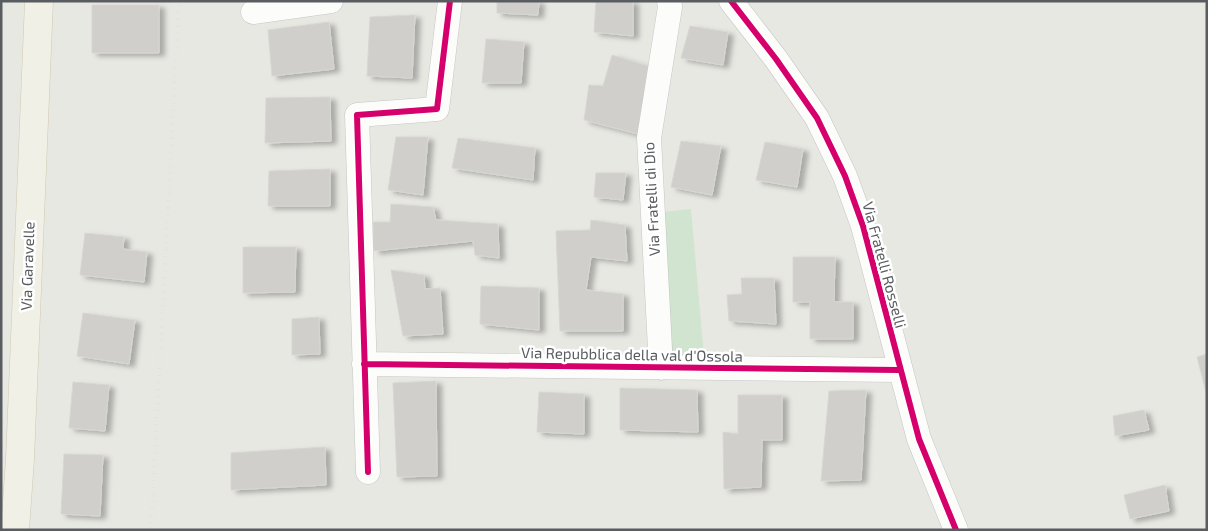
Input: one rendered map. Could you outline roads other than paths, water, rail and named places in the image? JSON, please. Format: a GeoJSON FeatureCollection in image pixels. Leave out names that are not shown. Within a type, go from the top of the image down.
{"type":"FeatureCollection","features":[{"type":"Feature","properties":{"kind":"main road","name":"Via Garavelle"},"geometry":{"type":"LineString","coordinates":[[14,530],[20,459],[39,1]]}},
{"type":"Feature","properties":{"kind":"street"},"geometry":{"type":"LineString","coordinates":[[252,12],[331,1]]}},
{"type":"Feature","properties":{"kind":"street"},"geometry":{"type":"LineString","coordinates":[[368,472],[357,114],[436,109],[450,1]]}},
{"type":"Feature","properties":{"kind":"street","name":"Via Fratelli di Dio"},"geometry":{"type":"LineString","coordinates":[[661,368],[648,138],[670,8],[669,1]]}},
{"type":"Feature","properties":{"kind":"street","name":"Via Fratelli Rosselli"},"geometry":{"type":"LineString","coordinates":[[731,1],[776,59],[817,118],[845,176],[863,226],[899,370],[919,439],[956,530]]}},
{"type":"Feature","properties":{"kind":"street","name":"Via Repubblica della val d'Ossola"},"geometry":{"type":"LineString","coordinates":[[364,364],[899,370]]}},
{"type":"Feature","properties":{"kind":"railway"},"geometry":{"type":"LineString","coordinates":[[151,530],[179,1]]}}]}
